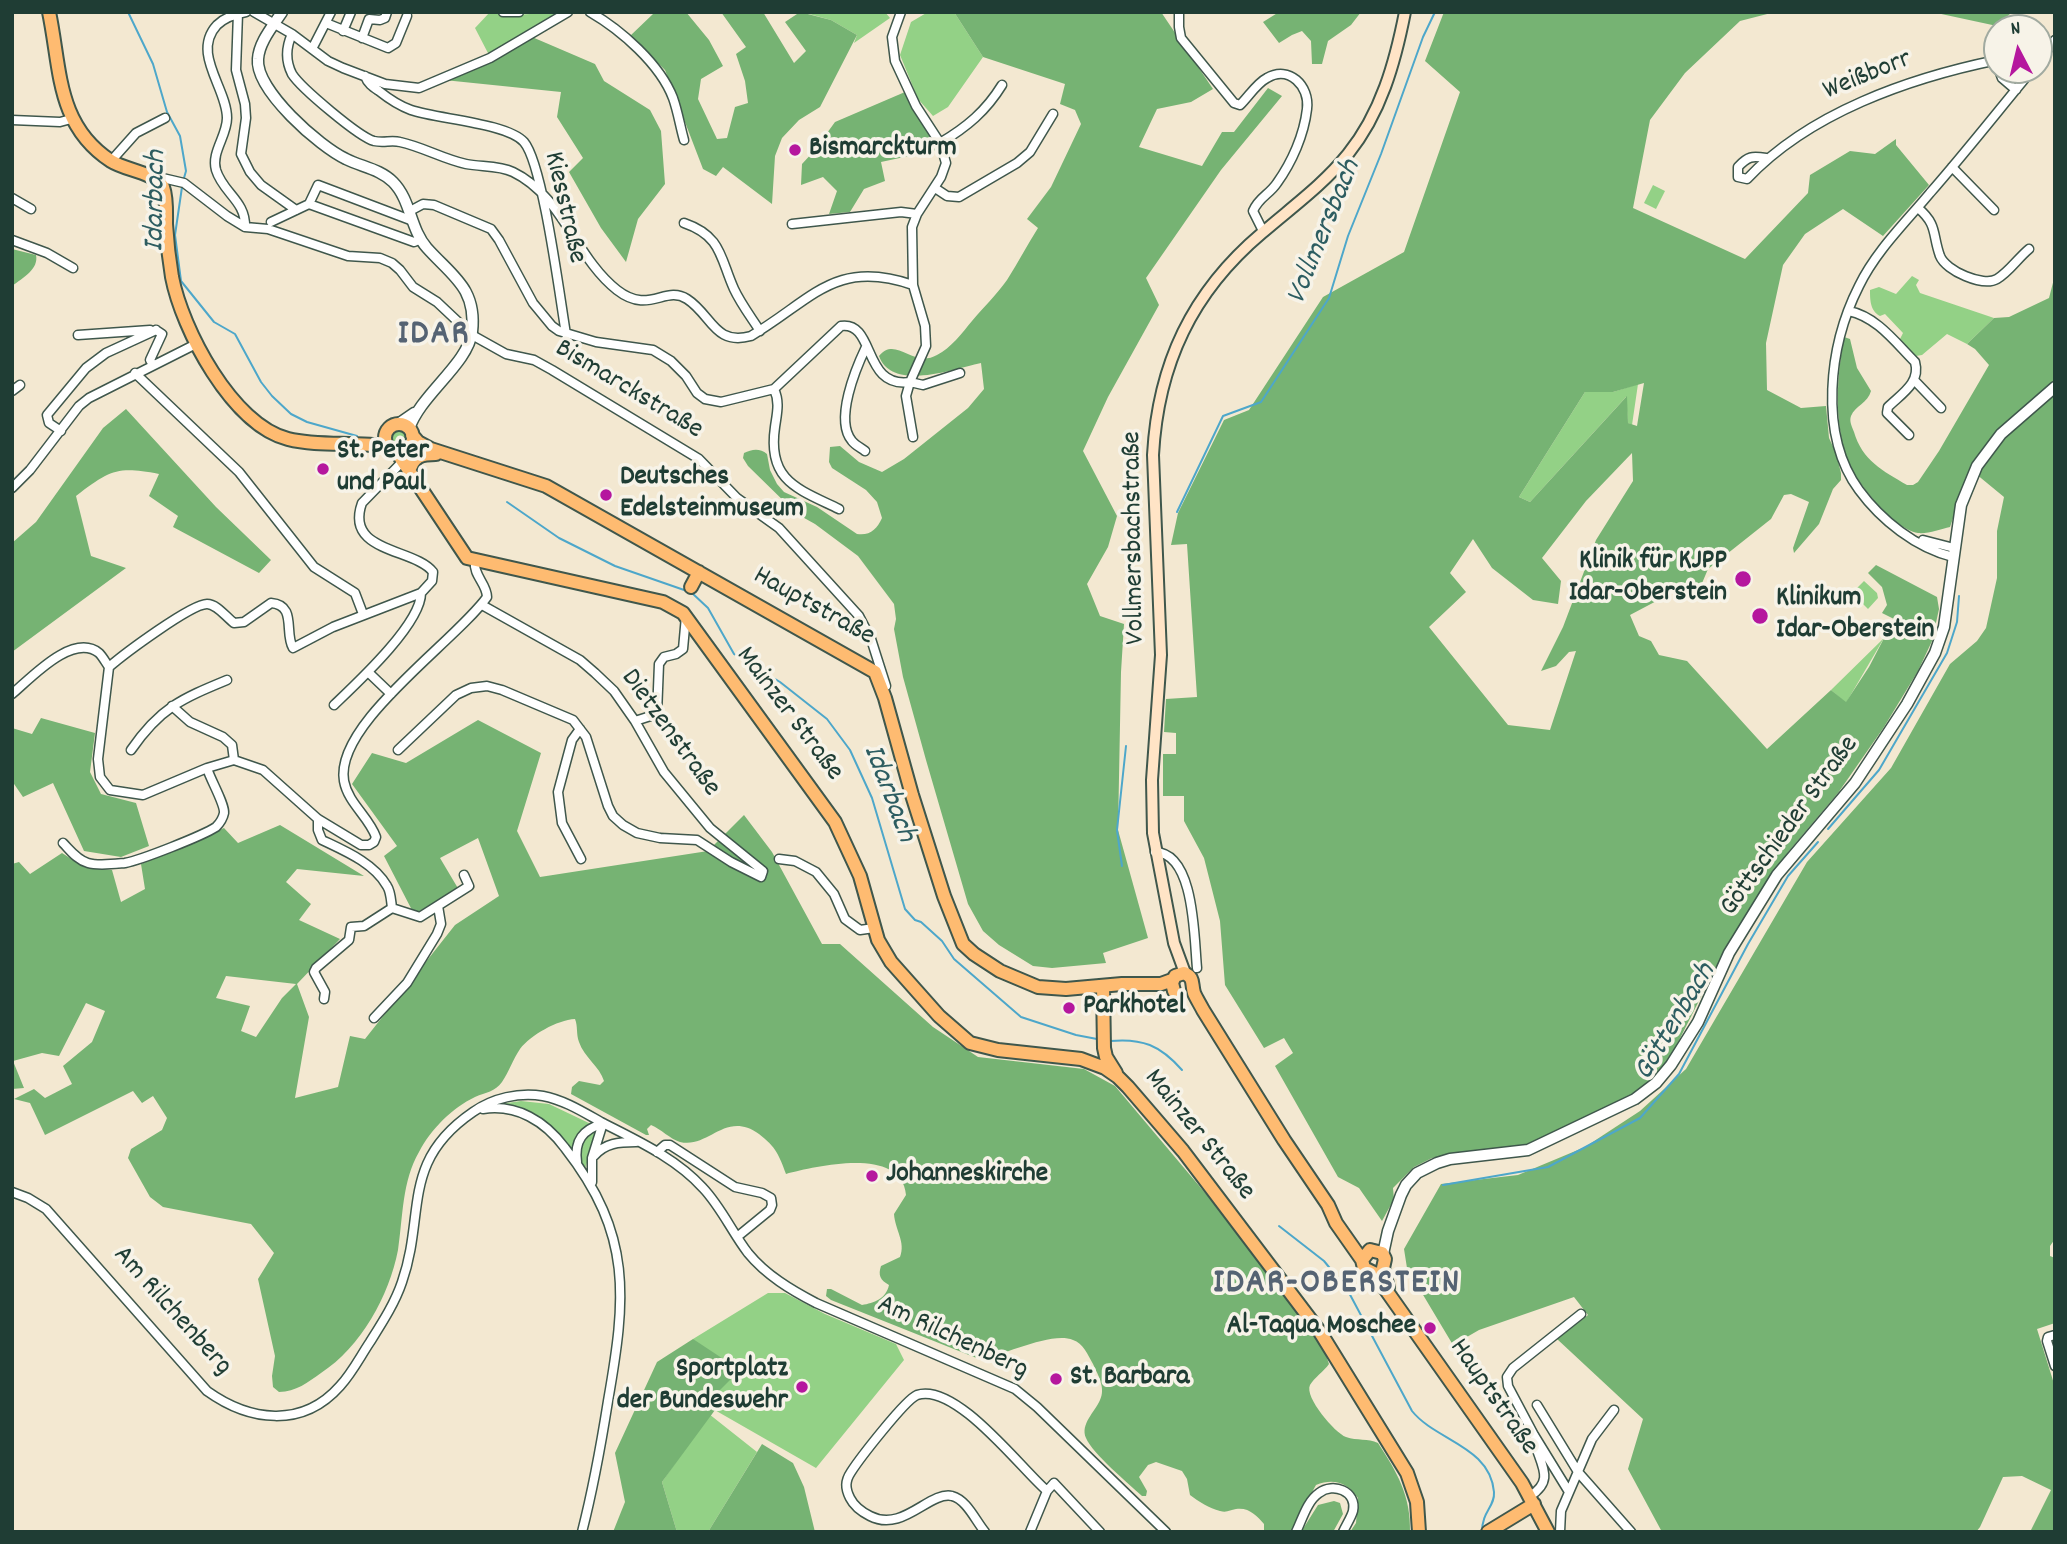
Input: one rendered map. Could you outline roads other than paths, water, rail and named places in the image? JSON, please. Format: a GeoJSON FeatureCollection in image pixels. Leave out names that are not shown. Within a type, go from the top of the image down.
{"type":"FeatureCollection","features":[{"type":"Feature","properties":{"kind":"main road"},"geometry":{"type":"LineString","coordinates":[[49,12],[56,63],[71,119],[84,137],[111,161],[171,187],[169,257],[182,314],[227,393],[245,414],[266,429],[295,441],[360,444],[411,463],[421,454],[444,453]]}},
{"type":"Feature","properties":{"kind":"main road","name":"Vollmersbachstraße"},"geometry":{"type":"LineString","coordinates":[[1183,981],[1155,852],[1151,805],[1161,655],[1155,511],[1155,423],[1172,355],[1208,289],[1233,259],[1263,231],[1316,189],[1357,142],[1391,75],[1405,12]]}},
{"type":"Feature","properties":{"kind":"main road"},"geometry":{"type":"LineString","coordinates":[[399,458],[412,441],[406,429],[390,427],[385,442],[399,458],[462,553],[475,562],[654,600],[682,612],[699,572]]}},
{"type":"Feature","properties":{"kind":"main road","name":"Hauptstraße"},"geometry":{"type":"LineString","coordinates":[[406,429],[424,446],[546,486],[870,667],[879,678],[940,884],[963,944],[988,964],[1026,984],[1057,990],[1183,981],[1328,1205],[1345,1237],[1371,1254],[1365,1269],[1378,1270],[1390,1295],[1532,1500],[1548,1532]]}},
{"type":"Feature","properties":{"kind":"main road"},"geometry":{"type":"LineString","coordinates":[[360,444],[386,434]]}},
{"type":"Feature","properties":{"kind":"main road","name":"Mainzer Straße"},"geometry":{"type":"LineString","coordinates":[[682,612],[835,822],[860,876],[881,947],[897,969],[939,1016],[971,1043],[986,1049],[1081,1059],[1118,1077],[1183,1151],[1320,1332],[1407,1473],[1417,1502],[1419,1532]]}},
{"type":"Feature","properties":{"kind":"main road"},"geometry":{"type":"LineString","coordinates":[[1103,986],[1104,1045],[1118,1077]]}},
{"type":"Feature","properties":{"kind":"main road"},"geometry":{"type":"LineString","coordinates":[[1081,1059],[1104,1045]]}},
{"type":"Feature","properties":{"kind":"main road"},"geometry":{"type":"LineString","coordinates":[[1371,1254],[1385,1261],[1378,1270]]}},
{"type":"Feature","properties":{"kind":"main road"},"geometry":{"type":"LineString","coordinates":[[1488,1532],[1532,1500]]}},
{"type":"Feature","properties":{"kind":"street"},"geometry":{"type":"LineString","coordinates":[[246,12],[220,22],[211,32],[208,47],[211,69],[227,112],[227,122],[216,154],[216,169],[245,213],[248,227]]}},
{"type":"Feature","properties":{"kind":"street"},"geometry":{"type":"LineString","coordinates":[[254,12],[292,34],[328,61],[385,84],[419,88],[490,58],[569,12]]}},
{"type":"Feature","properties":{"kind":"street"},"geometry":{"type":"LineString","coordinates":[[282,12],[260,50],[258,61],[260,75],[274,99],[324,145],[344,158],[384,175],[399,190],[421,239],[460,279],[468,296],[472,335],[466,348],[406,429]]}},
{"type":"Feature","properties":{"kind":"street"},"geometry":{"type":"LineString","coordinates":[[312,49],[331,12]]}},
{"type":"Feature","properties":{"kind":"street"},"geometry":{"type":"LineString","coordinates":[[343,31],[351,12]]}},
{"type":"Feature","properties":{"kind":"street"},"geometry":{"type":"LineString","coordinates":[[362,38],[369,19],[380,20],[385,18],[387,12]]}},
{"type":"Feature","properties":{"kind":"street"},"geometry":{"type":"LineString","coordinates":[[503,12],[519,12]]}},
{"type":"Feature","properties":{"kind":"street"},"geometry":{"type":"LineString","coordinates":[[590,12],[604,20],[646,56],[672,96],[684,140]]}},
{"type":"Feature","properties":{"kind":"street"},"geometry":{"type":"LineString","coordinates":[[901,12],[892,37],[895,61],[916,106],[940,143],[946,163],[912,227],[913,285],[925,326],[926,346],[906,396],[913,437]]}},
{"type":"Feature","properties":{"kind":"street"},"geometry":{"type":"LineString","coordinates":[[1179,12],[1181,38],[1234,103],[1241,105],[1264,79],[1273,75],[1283,74],[1294,78],[1306,91],[1308,107],[1296,150],[1276,184],[1257,201],[1253,211],[1263,231]]}},
{"type":"Feature","properties":{"kind":"street"},"geometry":{"type":"LineString","coordinates":[[239,13],[236,69],[246,118],[240,154],[261,186],[296,210]]}},
{"type":"Feature","properties":{"kind":"street"},"geometry":{"type":"LineString","coordinates":[[326,23],[388,48],[396,43],[407,16]]}},
{"type":"Feature","properties":{"kind":"street"},"geometry":{"type":"LineString","coordinates":[[292,34],[286,47],[288,63],[299,84],[354,129],[371,141],[398,141],[467,164],[512,172],[550,200],[591,264],[629,298],[639,302],[674,295],[685,297],[726,336],[737,338],[760,331],[811,295],[837,281],[872,275],[913,285]]}},
{"type":"Feature","properties":{"kind":"street","name":"Weißborr"},"geometry":{"type":"LineString","coordinates":[[1766,158],[1817,124],[1847,109],[1934,75],[1983,63]]}},
{"type":"Feature","properties":{"kind":"street","name":"Kiesstraße"},"geometry":{"type":"LineString","coordinates":[[365,76],[368,82],[391,100],[412,110],[494,129],[524,142],[541,191],[566,334]]}},
{"type":"Feature","properties":{"kind":"street"},"geometry":{"type":"LineString","coordinates":[[2007,84],[2016,90]]}},
{"type":"Feature","properties":{"kind":"street"},"geometry":{"type":"LineString","coordinates":[[1954,553],[1942,554],[1910,537],[1883,518],[1849,475],[1841,453],[1835,421],[1837,354],[1849,311],[1873,262],[2021,84]]}},
{"type":"Feature","properties":{"kind":"street"},"geometry":{"type":"LineString","coordinates":[[940,143],[971,123],[990,104],[1002,85]]}},
{"type":"Feature","properties":{"kind":"street"},"geometry":{"type":"LineString","coordinates":[[935,188],[947,196],[960,197],[1017,163],[1030,152],[1053,114]]}},
{"type":"Feature","properties":{"kind":"street"},"geometry":{"type":"LineString","coordinates":[[111,161],[123,144],[165,118]]}},
{"type":"Feature","properties":{"kind":"street"},"geometry":{"type":"LineString","coordinates":[[12,120],[60,122],[71,119]]}},
{"type":"Feature","properties":{"kind":"street"},"geometry":{"type":"LineString","coordinates":[[1952,167],[1994,210]]}},
{"type":"Feature","properties":{"kind":"street"},"geometry":{"type":"LineString","coordinates":[[271,222],[309,204],[318,185],[411,216]]}},
{"type":"Feature","properties":{"kind":"street"},"geometry":{"type":"LineString","coordinates":[[171,187],[187,186],[236,223],[248,227]]}},
{"type":"Feature","properties":{"kind":"street"},"geometry":{"type":"LineString","coordinates":[[12,198],[31,209]]}},
{"type":"Feature","properties":{"kind":"street"},"geometry":{"type":"LineString","coordinates":[[309,204],[414,242],[421,239]]}},
{"type":"Feature","properties":{"kind":"street"},"geometry":{"type":"LineString","coordinates":[[411,216],[423,204],[434,205],[491,229],[533,303],[552,326],[566,334],[596,342],[653,350],[671,361],[705,399],[721,402],[774,389],[841,326],[851,326],[858,331],[878,369],[894,382],[910,382],[923,386],[960,373]]}},
{"type":"Feature","properties":{"kind":"street"},"geometry":{"type":"LineString","coordinates":[[1918,208],[1931,220],[1941,260],[1948,268],[1960,274],[1992,281],[2000,277],[2029,248]]}},
{"type":"Feature","properties":{"kind":"street"},"geometry":{"type":"LineString","coordinates":[[792,224],[901,212],[917,214]]}},
{"type":"Feature","properties":{"kind":"street"},"geometry":{"type":"LineString","coordinates":[[684,223],[705,233],[719,248],[737,295],[760,331]]}},
{"type":"Feature","properties":{"kind":"street","name":"Bismarckstraße"},"geometry":{"type":"LineString","coordinates":[[248,227],[268,229],[348,256],[380,258],[400,270],[413,287],[437,302],[472,335],[506,354],[534,360],[699,459],[737,498],[779,528],[859,616],[871,639],[889,695],[888,709]]}},
{"type":"Feature","properties":{"kind":"street"},"geometry":{"type":"LineString","coordinates":[[12,240],[47,253],[73,268]]}},
{"type":"Feature","properties":{"kind":"street"},"geometry":{"type":"LineString","coordinates":[[1849,311],[1863,314],[1876,322],[1915,362],[1915,381],[1888,407],[1887,412],[1909,436]]}},
{"type":"Feature","properties":{"kind":"street"},"geometry":{"type":"LineString","coordinates":[[78,335],[156,330],[162,334],[150,360],[153,365]]}},
{"type":"Feature","properties":{"kind":"street"},"geometry":{"type":"LineString","coordinates":[[61,431],[48,423],[47,415],[86,368],[106,353],[156,330]]}},
{"type":"Feature","properties":{"kind":"street"},"geometry":{"type":"LineString","coordinates":[[12,488],[79,406],[89,398],[198,343]]}},
{"type":"Feature","properties":{"kind":"street"},"geometry":{"type":"LineString","coordinates":[[865,451],[852,442],[845,422],[845,409],[866,346]]}},
{"type":"Feature","properties":{"kind":"street"},"geometry":{"type":"LineString","coordinates":[[135,373],[239,472],[314,567],[355,593],[363,614]]}},
{"type":"Feature","properties":{"kind":"street"},"geometry":{"type":"LineString","coordinates":[[1915,381],[1941,408]]}},
{"type":"Feature","properties":{"kind":"street","name":"Göttschieder Straße"},"geometry":{"type":"LineString","coordinates":[[1371,1254],[1388,1231],[1406,1185],[1417,1172],[1450,1159],[1528,1150],[1635,1099],[1656,1083],[1671,1065],[1698,1021],[1735,944],[1777,875],[1855,783],[1912,694],[1941,638],[1961,505],[1970,480],[1984,456],[2007,428],[2055,387]]}},
{"type":"Feature","properties":{"kind":"street"},"geometry":{"type":"LineString","coordinates":[[774,389],[778,402],[773,436],[780,474],[792,484],[839,509]]}},
{"type":"Feature","properties":{"kind":"street"},"geometry":{"type":"LineString","coordinates":[[399,458],[362,503],[359,512],[367,536],[383,548],[428,565],[433,572],[432,581],[421,593],[363,614],[293,648],[289,641],[289,619],[285,609],[271,603],[244,622],[234,622],[215,605],[204,604],[148,636],[109,667],[98,759],[100,778],[110,790],[143,795],[234,760],[263,769],[318,819],[361,845],[374,842],[374,832],[347,790],[343,769],[345,757],[364,725],[391,694],[482,605],[488,592],[475,570],[475,562]]}},
{"type":"Feature","properties":{"kind":"street"},"geometry":{"type":"LineString","coordinates":[[334,705],[394,642],[419,607],[421,593]]}},
{"type":"Feature","properties":{"kind":"street","name":"Dietzenstraße"},"geometry":{"type":"LineString","coordinates":[[482,605],[580,660],[614,691],[635,721],[664,772],[710,828],[763,871],[761,877],[731,863],[697,840],[660,838],[637,833],[623,825],[613,816],[608,806],[586,737],[580,730]]}},
{"type":"Feature","properties":{"kind":"street"},"geometry":{"type":"LineString","coordinates":[[635,721],[657,714],[659,664],[664,657],[683,649],[682,612]]}},
{"type":"Feature","properties":{"kind":"street"},"geometry":{"type":"LineString","coordinates":[[12,694],[57,657],[71,649],[85,647],[98,653],[109,667]]}},
{"type":"Feature","properties":{"kind":"street"},"geometry":{"type":"LineString","coordinates":[[368,672],[391,694]]}},
{"type":"Feature","properties":{"kind":"street"},"geometry":{"type":"LineString","coordinates":[[131,750],[159,715],[188,696],[227,680]]}},
{"type":"Feature","properties":{"kind":"street"},"geometry":{"type":"LineString","coordinates":[[398,750],[456,695],[471,688],[487,686],[502,690],[573,720],[580,730],[572,740],[558,792],[562,823],[581,859]]}},
{"type":"Feature","properties":{"kind":"street"},"geometry":{"type":"LineString","coordinates":[[172,706],[190,722],[223,737],[232,745],[234,760]]}},
{"type":"Feature","properties":{"kind":"street"},"geometry":{"type":"LineString","coordinates":[[62,843],[75,856],[88,863],[107,864],[128,862],[201,834],[218,825],[224,814],[208,768]]}},
{"type":"Feature","properties":{"kind":"street"},"geometry":{"type":"LineString","coordinates":[[318,819],[322,840],[356,857],[379,875],[389,888],[392,908]]}},
{"type":"Feature","properties":{"kind":"street"},"geometry":{"type":"LineString","coordinates":[[1155,852],[1164,852],[1174,858],[1187,886],[1183,981]]}},
{"type":"Feature","properties":{"kind":"street"},"geometry":{"type":"LineString","coordinates":[[779,859],[795,860],[816,872],[834,894],[845,919],[860,930],[874,928]]}},
{"type":"Feature","properties":{"kind":"street"},"geometry":{"type":"LineString","coordinates":[[392,908],[420,917],[469,887],[464,875]]}},
{"type":"Feature","properties":{"kind":"street"},"geometry":{"type":"LineString","coordinates":[[374,1018],[407,983],[437,934],[441,925],[438,906]]}},
{"type":"Feature","properties":{"kind":"street"},"geometry":{"type":"LineString","coordinates":[[324,999],[325,992],[314,972],[316,968],[349,940],[351,927],[364,926],[392,908]]}},
{"type":"Feature","properties":{"kind":"street","name":"Am Rilchenberg"},"geometry":{"type":"LineString","coordinates":[[12,1192],[46,1209],[66,1228],[207,1391],[226,1404],[243,1411],[266,1416],[284,1416],[302,1412],[325,1399],[341,1385],[355,1366],[401,1286],[410,1253],[414,1210],[423,1173],[447,1133],[476,1110],[503,1098],[534,1095],[566,1104],[657,1152],[684,1170],[701,1185],[749,1254],[767,1272],[802,1296],[1015,1389],[1166,1532]]}},
{"type":"Feature","properties":{"kind":"street"},"geometry":{"type":"LineString","coordinates":[[476,1110],[501,1108],[530,1116],[557,1138],[592,1185],[613,1240],[620,1275],[621,1313],[603,1433],[582,1532]]}},
{"type":"Feature","properties":{"kind":"street"},"geometry":{"type":"LineString","coordinates":[[592,1185],[592,1158],[603,1123]]}},
{"type":"Feature","properties":{"kind":"street"},"geometry":{"type":"LineString","coordinates":[[578,1164],[576,1149],[581,1136],[603,1123]]}},
{"type":"Feature","properties":{"kind":"street"},"geometry":{"type":"LineString","coordinates":[[592,1158],[612,1144],[639,1143]]}},
{"type":"Feature","properties":{"kind":"street","name":"Am Rilchenberg"},"geometry":{"type":"LineString","coordinates":[[657,1152],[665,1144],[670,1145],[734,1187],[762,1193],[771,1198],[770,1210],[737,1237]]}},
{"type":"Feature","properties":{"kind":"street"},"geometry":{"type":"LineString","coordinates":[[1569,1492],[1534,1435],[1508,1386],[1507,1377],[1513,1368],[1581,1314]]}},
{"type":"Feature","properties":{"kind":"street"},"geometry":{"type":"LineString","coordinates":[[2055,1335],[2048,1337],[2047,1341],[2055,1366]]}},
{"type":"Feature","properties":{"kind":"street"},"geometry":{"type":"LineString","coordinates":[[985,1532],[964,1504],[953,1497],[944,1496],[901,1517],[884,1521],[862,1511],[854,1504],[847,1491],[847,1477],[910,1400],[927,1394],[950,1403],[974,1418],[1047,1491]]}},
{"type":"Feature","properties":{"kind":"street"},"geometry":{"type":"LineString","coordinates":[[1537,1405],[1578,1472],[1631,1532]]}},
{"type":"Feature","properties":{"kind":"street"},"geometry":{"type":"LineString","coordinates":[[1560,1532],[1560,1517],[1595,1432],[1614,1410]]}},
{"type":"Feature","properties":{"kind":"street"},"geometry":{"type":"LineString","coordinates":[[1532,1500],[1541,1489],[1544,1478],[1534,1435]]}},
{"type":"Feature","properties":{"kind":"street"},"geometry":{"type":"LineString","coordinates":[[1030,1532],[1047,1491],[1054,1483],[1100,1532]]}},
{"type":"Feature","properties":{"kind":"street"},"geometry":{"type":"LineString","coordinates":[[1296,1532],[1313,1498],[1319,1492],[1334,1487],[1343,1490],[1352,1500],[1353,1510],[1343,1532]]}},
{"type":"Feature","properties":{"kind":"waterway","name":"Idarbach"},"geometry":{"type":"LineString","coordinates":[[128,12],[153,64],[167,112],[180,136],[186,171],[184,178]]}},
{"type":"Feature","properties":{"kind":"waterway","name":"Vollmersbach"},"geometry":{"type":"LineString","coordinates":[[1177,512],[1223,416],[1261,402],[1329,298],[1348,236],[1423,37],[1435,12]]}},
{"type":"Feature","properties":{"kind":"waterway","name":"Idarbach"},"geometry":{"type":"LineString","coordinates":[[182,187],[175,235],[181,281],[214,322],[235,334],[261,382],[291,414],[307,422],[357,436]]}},
{"type":"Feature","properties":{"kind":"waterway","name":"Idarbach"},"geometry":{"type":"LineString","coordinates":[[507,502],[559,538],[615,566],[687,591]]}},
{"type":"Feature","properties":{"kind":"waterway","name":"Idarbach"},"geometry":{"type":"LineString","coordinates":[[692,593],[708,608],[734,654],[780,682],[827,719],[850,750],[872,798],[905,909],[942,941],[954,959],[1021,1017],[1097,1039]]}},
{"type":"Feature","properties":{"kind":"waterway","name":"Göttenbach"},"geometry":{"type":"LineString","coordinates":[[1828,829],[1879,770],[1947,653],[1957,622],[1959,596]]}},
{"type":"Feature","properties":{"kind":"waterway","name":"Vollmersbach"},"geometry":{"type":"LineString","coordinates":[[1122,866],[1117,830],[1126,746]]}},
{"type":"Feature","properties":{"kind":"waterway","name":"Göttenbach"},"geometry":{"type":"LineString","coordinates":[[1443,1185],[1548,1167],[1640,1118],[1679,1074],[1748,944],[1788,876],[1818,842]]}},
{"type":"Feature","properties":{"kind":"waterway","name":"Idarbach"},"geometry":{"type":"LineString","coordinates":[[1110,1041],[1132,1041],[1150,1045],[1166,1054],[1182,1070]]}},
{"type":"Feature","properties":{"kind":"waterway","name":"Idarbach"},"geometry":{"type":"LineString","coordinates":[[1279,1226],[1324,1261],[1347,1289],[1412,1411],[1483,1464],[1490,1477],[1494,1497],[1484,1519],[1482,1532]]}},
{"type":"Feature","properties":{"kind":"waterway","name":"Idarbach"},"geometry":{"type":"LineString","coordinates":[[1346,1276],[1347,1289]]}},
{"type":"Feature","properties":{"kind":"place","name":"Bismarckturm"},"geometry":{"type":"Point","coordinates":[795,150]}},
{"type":"Feature","properties":{"kind":"place","name":"St. Peter und Paul"},"geometry":{"type":"Point","coordinates":[323,469]}},
{"type":"Feature","properties":{"kind":"place","name":"Deutsches Edelsteinmuseum"},"geometry":{"type":"Point","coordinates":[606,495]}},
{"type":"Feature","properties":{"kind":"place","name":"Klinik für KJPP Idar-Oberstein"},"geometry":{"type":"Point","coordinates":[1743,579]}},
{"type":"Feature","properties":{"kind":"place","name":"Klinikum Idar-Oberstein"},"geometry":{"type":"Point","coordinates":[1760,616]}},
{"type":"Feature","properties":{"kind":"place","name":"Parkhotel"},"geometry":{"type":"Point","coordinates":[1069,1008]}},
{"type":"Feature","properties":{"kind":"place","name":"Johanneskirche"},"geometry":{"type":"Point","coordinates":[872,1176]}},
{"type":"Feature","properties":{"kind":"place","name":"Al-Taqua Moschee"},"geometry":{"type":"Point","coordinates":[1430,1328]}},
{"type":"Feature","properties":{"kind":"place","name":"St. Barbara"},"geometry":{"type":"Point","coordinates":[1056,1379]}},
{"type":"Feature","properties":{"kind":"place","name":"Sportplatz der Bundeswehr"},"geometry":{"type":"Point","coordinates":[802,1387]}},
{"type":"Feature","properties":{"kind":"district","name":"IDAR"},"geometry":{"type":"Point","coordinates":[434,337]}},
{"type":"Feature","properties":{"kind":"district","name":"IDAR-OBERSTEIN"},"geometry":{"type":"Point","coordinates":[1337,1286]}}]}
